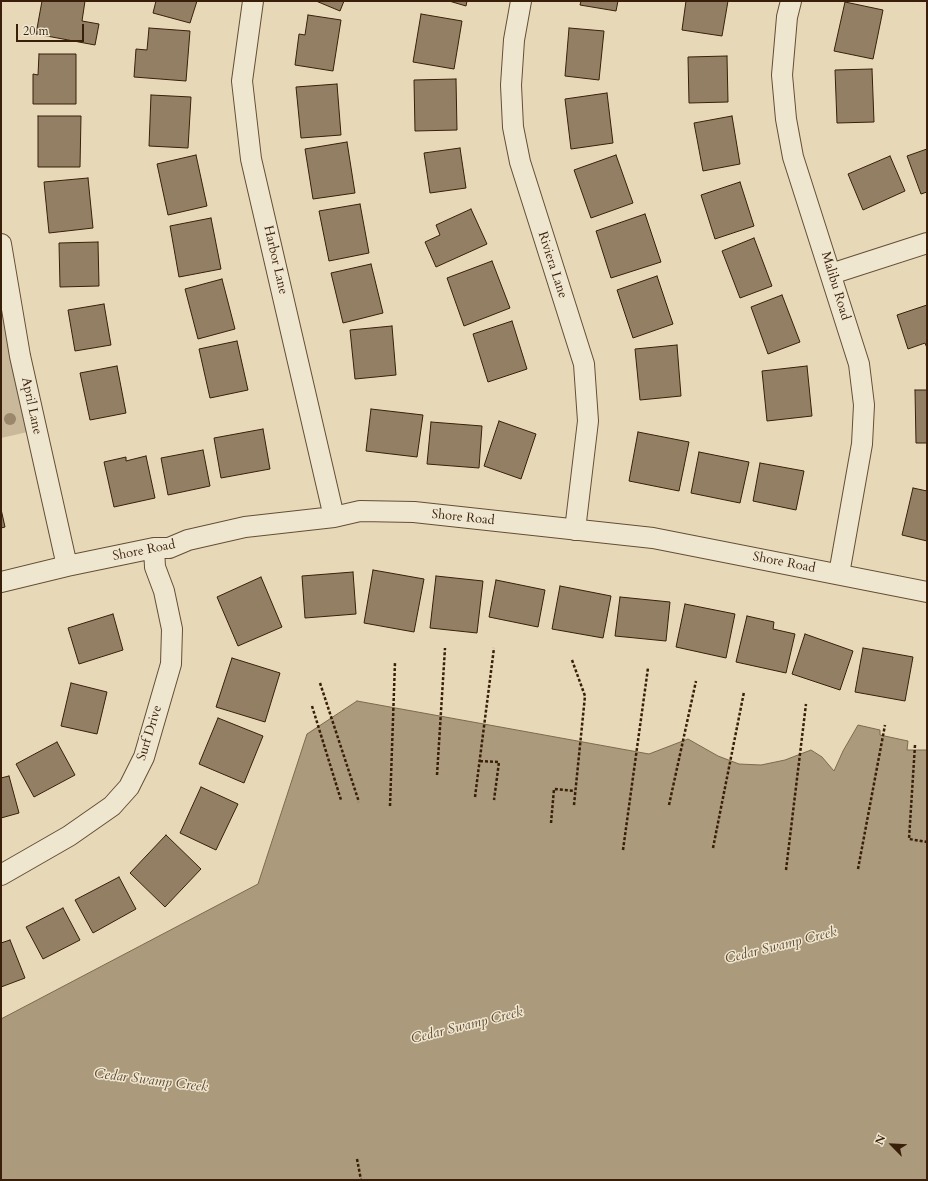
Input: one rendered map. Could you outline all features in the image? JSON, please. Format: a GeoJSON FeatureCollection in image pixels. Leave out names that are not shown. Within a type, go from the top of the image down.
{"type":"FeatureCollection","features":[{"type":"Feature","properties":{"kind":"street","name":"Harbor Lane"},"geometry":{"type":"LineString","coordinates":[[253,1],[242,81],[251,159],[334,517]]}},
{"type":"Feature","properties":{"kind":"street","name":"Riviera Lane"},"geometry":{"type":"LineString","coordinates":[[521,1],[514,40],[512,78],[514,127],[520,162],[584,364],[588,421],[575,530]]}},
{"type":"Feature","properties":{"kind":"street","name":"Malibu Road"},"geometry":{"type":"LineString","coordinates":[[791,1],[787,17],[782,74],[786,119],[793,157],[859,364],[864,405],[862,444],[839,574]]}},
{"type":"Feature","properties":{"kind":"street"},"geometry":{"type":"LineString","coordinates":[[831,274],[927,243]]}},
{"type":"Feature","properties":{"kind":"street","name":"April Lane"},"geometry":{"type":"LineString","coordinates":[[1,244],[20,356],[67,566]]}},
{"type":"Feature","properties":{"kind":"street","name":"Shore Road"},"geometry":{"type":"LineString","coordinates":[[1,582],[67,566],[154,548],[169,548],[188,540],[245,527],[334,517],[360,511],[414,512],[653,538],[927,592]]}},
{"type":"Feature","properties":{"kind":"street","name":"Surf Drive"},"geometry":{"type":"LineString","coordinates":[[1,874],[69,836],[112,806],[129,787],[144,757],[171,664],[172,629],[164,591],[155,567],[154,548]]}},
{"type":"Feature","properties":{"kind":"path"},"geometry":{"type":"LineString","coordinates":[[437,775],[445,648]]}},
{"type":"Feature","properties":{"kind":"path"},"geometry":{"type":"LineString","coordinates":[[475,797],[494,648]]}},
{"type":"Feature","properties":{"kind":"path"},"geometry":{"type":"LineString","coordinates":[[572,660],[585,696],[574,805]]}},
{"type":"Feature","properties":{"kind":"path"},"geometry":{"type":"LineString","coordinates":[[390,806],[395,662]]}},
{"type":"Feature","properties":{"kind":"path"},"geometry":{"type":"LineString","coordinates":[[624,850],[648,668]]}},
{"type":"Feature","properties":{"kind":"path"},"geometry":{"type":"LineString","coordinates":[[670,805],[696,681]]}},
{"type":"Feature","properties":{"kind":"path"},"geometry":{"type":"LineString","coordinates":[[320,683],[359,802]]}},
{"type":"Feature","properties":{"kind":"path"},"geometry":{"type":"LineString","coordinates":[[713,848],[744,692]]}},
{"type":"Feature","properties":{"kind":"path"},"geometry":{"type":"LineString","coordinates":[[786,870],[806,704]]}},
{"type":"Feature","properties":{"kind":"path"},"geometry":{"type":"LineString","coordinates":[[312,706],[341,800]]}},
{"type":"Feature","properties":{"kind":"path"},"geometry":{"type":"LineString","coordinates":[[858,870],[885,725]]}},
{"type":"Feature","properties":{"kind":"path"},"geometry":{"type":"LineString","coordinates":[[915,745],[909,839],[927,842]]}},
{"type":"Feature","properties":{"kind":"path"},"geometry":{"type":"LineString","coordinates":[[480,760],[499,762],[494,800]]}},
{"type":"Feature","properties":{"kind":"path"},"geometry":{"type":"LineString","coordinates":[[551,822],[554,789],[575,791]]}},
{"type":"Feature","properties":{"kind":"path"},"geometry":{"type":"LineString","coordinates":[[357,1159],[361,1180]]}},
{"type":"Feature","properties":{"kind":"shaded area"},"geometry":{"type":"Polygon","coordinates":[[[1,254],[32,431],[1,438],[1,254]]]}},
{"type":"Feature","properties":{"kind":"water","name":"Cedar Swamp Creek"},"geometry":{"type":"Polygon","coordinates":[[[357,701],[649,754],[688,739],[718,756],[739,764],[761,765],[785,760],[811,750],[822,757],[834,771],[843,751],[858,725],[880,730],[880,735],[908,741],[907,750],[927,750],[927,1180],[1,1180],[1,1019],[258,884],[307,734],[357,701]]]}},
{"type":"Feature","properties":{"kind":"building"},"geometry":{"type":"Polygon","coordinates":[[[42,1],[85,1],[82,21],[99,24],[95,45],[36,34],[42,1]]]}},
{"type":"Feature","properties":{"kind":"building"},"geometry":{"type":"Polygon","coordinates":[[[156,1],[197,1],[190,23],[153,13],[156,1]]]}},
{"type":"Feature","properties":{"kind":"building"},"geometry":{"type":"Polygon","coordinates":[[[316,1],[344,1],[340,11],[316,1]]]}},
{"type":"Feature","properties":{"kind":"building"},"geometry":{"type":"Polygon","coordinates":[[[449,1],[467,1],[466,6],[449,1]]]}},
{"type":"Feature","properties":{"kind":"building"},"geometry":{"type":"Polygon","coordinates":[[[581,1],[618,1],[616,11],[580,5],[581,1]]]}},
{"type":"Feature","properties":{"kind":"building"},"geometry":{"type":"Polygon","coordinates":[[[686,1],[728,1],[722,36],[682,30],[686,1]]]}},
{"type":"Feature","properties":{"kind":"building"},"geometry":{"type":"Polygon","coordinates":[[[845,2],[883,10],[873,59],[834,51],[845,2]]]}},
{"type":"Feature","properties":{"kind":"building"},"geometry":{"type":"Polygon","coordinates":[[[421,14],[462,21],[454,69],[413,62],[421,14]]]}},
{"type":"Feature","properties":{"kind":"building"},"geometry":{"type":"Polygon","coordinates":[[[308,15],[341,20],[333,71],[295,65],[299,34],[305,35],[308,15]]]}},
{"type":"Feature","properties":{"kind":"building"},"geometry":{"type":"Polygon","coordinates":[[[149,28],[190,31],[186,81],[134,77],[136,49],[147,50],[149,28]]]}},
{"type":"Feature","properties":{"kind":"building"},"geometry":{"type":"Polygon","coordinates":[[[569,28],[604,31],[599,80],[565,76],[569,28]]]}},
{"type":"Feature","properties":{"kind":"building"},"geometry":{"type":"Polygon","coordinates":[[[39,54],[76,54],[76,104],[33,104],[33,74],[38,75],[39,54]]]}},
{"type":"Feature","properties":{"kind":"building"},"geometry":{"type":"Polygon","coordinates":[[[727,56],[728,102],[689,103],[688,57],[727,56]]]}},
{"type":"Feature","properties":{"kind":"building"},"geometry":{"type":"Polygon","coordinates":[[[872,69],[874,122],[837,123],[835,70],[872,69]]]}},
{"type":"Feature","properties":{"kind":"building"},"geometry":{"type":"Polygon","coordinates":[[[456,79],[457,130],[415,131],[414,80],[456,79]]]}},
{"type":"Feature","properties":{"kind":"building"},"geometry":{"type":"Polygon","coordinates":[[[337,84],[341,135],[301,138],[296,87],[337,84]]]}},
{"type":"Feature","properties":{"kind":"building"},"geometry":{"type":"Polygon","coordinates":[[[607,93],[613,143],[571,149],[565,99],[607,93]]]}},
{"type":"Feature","properties":{"kind":"building"},"geometry":{"type":"Polygon","coordinates":[[[151,95],[191,97],[188,148],[149,146],[151,95]]]}},
{"type":"Feature","properties":{"kind":"building"},"geometry":{"type":"Polygon","coordinates":[[[38,116],[81,116],[80,167],[38,167],[38,116]]]}},
{"type":"Feature","properties":{"kind":"building"},"geometry":{"type":"Polygon","coordinates":[[[732,116],[740,164],[703,171],[694,123],[732,116]]]}},
{"type":"Feature","properties":{"kind":"building"},"geometry":{"type":"Polygon","coordinates":[[[347,142],[355,193],[313,199],[305,149],[347,142]]]}},
{"type":"Feature","properties":{"kind":"building"},"geometry":{"type":"Polygon","coordinates":[[[460,148],[466,188],[430,193],[424,153],[460,148]]]}},
{"type":"Feature","properties":{"kind":"building"},"geometry":{"type":"Polygon","coordinates":[[[927,149],[927,192],[921,194],[907,156],[927,149]]]}},
{"type":"Feature","properties":{"kind":"building"},"geometry":{"type":"Polygon","coordinates":[[[196,155],[207,206],[168,215],[157,164],[196,155]]]}},
{"type":"Feature","properties":{"kind":"building"},"geometry":{"type":"Polygon","coordinates":[[[616,155],[633,203],[591,218],[574,170],[616,155]]]}},
{"type":"Feature","properties":{"kind":"building"},"geometry":{"type":"Polygon","coordinates":[[[890,156],[905,191],[863,210],[848,174],[890,156]]]}},
{"type":"Feature","properties":{"kind":"building"},"geometry":{"type":"Polygon","coordinates":[[[88,178],[93,228],[49,233],[44,182],[88,178]]]}},
{"type":"Feature","properties":{"kind":"building"},"geometry":{"type":"Polygon","coordinates":[[[740,182],[754,226],[715,239],[701,195],[740,182]]]}},
{"type":"Feature","properties":{"kind":"building"},"geometry":{"type":"Polygon","coordinates":[[[360,204],[369,253],[329,261],[319,211],[360,204]]]}},
{"type":"Feature","properties":{"kind":"building"},"geometry":{"type":"Polygon","coordinates":[[[471,209],[487,244],[436,267],[425,242],[440,235],[436,225],[471,209]]]}},
{"type":"Feature","properties":{"kind":"building"},"geometry":{"type":"Polygon","coordinates":[[[645,214],[661,262],[611,278],[596,231],[645,214]]]}},
{"type":"Feature","properties":{"kind":"building"},"geometry":{"type":"Polygon","coordinates":[[[211,218],[221,269],[179,277],[170,226],[211,218]]]}},
{"type":"Feature","properties":{"kind":"building"},"geometry":{"type":"Polygon","coordinates":[[[754,238],[772,286],[740,298],[722,251],[754,238]]]}},
{"type":"Feature","properties":{"kind":"building"},"geometry":{"type":"Polygon","coordinates":[[[98,242],[99,286],[60,287],[59,243],[98,242]]]}},
{"type":"Feature","properties":{"kind":"building"},"geometry":{"type":"Polygon","coordinates":[[[492,261],[510,308],[464,326],[447,278],[492,261]]]}},
{"type":"Feature","properties":{"kind":"building"},"geometry":{"type":"Polygon","coordinates":[[[371,264],[383,313],[343,323],[331,273],[371,264]]]}},
{"type":"Feature","properties":{"kind":"building"},"geometry":{"type":"Polygon","coordinates":[[[657,276],[673,324],[633,338],[617,290],[657,276]]]}},
{"type":"Feature","properties":{"kind":"building"},"geometry":{"type":"Polygon","coordinates":[[[222,279],[235,329],[198,339],[185,289],[222,279]]]}},
{"type":"Feature","properties":{"kind":"building"},"geometry":{"type":"Polygon","coordinates":[[[782,295],[800,342],[768,354],[751,307],[782,295]]]}},
{"type":"Feature","properties":{"kind":"building"},"geometry":{"type":"Polygon","coordinates":[[[104,304],[111,345],[75,351],[68,310],[104,304]]]}},
{"type":"Feature","properties":{"kind":"building"},"geometry":{"type":"Polygon","coordinates":[[[927,305],[927,348],[925,343],[908,349],[897,315],[927,305]]]}},
{"type":"Feature","properties":{"kind":"building"},"geometry":{"type":"Polygon","coordinates":[[[512,321],[527,369],[488,382],[473,334],[512,321]]]}},
{"type":"Feature","properties":{"kind":"building"},"geometry":{"type":"Polygon","coordinates":[[[392,326],[396,375],[355,379],[350,330],[392,326]]]}},
{"type":"Feature","properties":{"kind":"building"},"geometry":{"type":"Polygon","coordinates":[[[237,341],[248,390],[210,398],[199,349],[237,341]]]}},
{"type":"Feature","properties":{"kind":"building"},"geometry":{"type":"Polygon","coordinates":[[[677,345],[681,396],[640,400],[635,349],[677,345]]]}},
{"type":"Feature","properties":{"kind":"building"},"geometry":{"type":"Polygon","coordinates":[[[117,366],[126,413],[90,420],[80,373],[117,366]]]}},
{"type":"Feature","properties":{"kind":"building"},"geometry":{"type":"Polygon","coordinates":[[[807,366],[812,416],[767,421],[762,371],[807,366]]]}},
{"type":"Feature","properties":{"kind":"building"},"geometry":{"type":"Polygon","coordinates":[[[915,390],[927,390],[927,443],[916,443],[915,390]]]}},
{"type":"Feature","properties":{"kind":"building"},"geometry":{"type":"Polygon","coordinates":[[[371,409],[423,415],[417,457],[366,451],[371,409]]]}},
{"type":"Feature","properties":{"kind":"building"},"geometry":{"type":"Polygon","coordinates":[[[499,421],[536,434],[521,479],[484,466],[499,421]]]}},
{"type":"Feature","properties":{"kind":"building"},"geometry":{"type":"Polygon","coordinates":[[[431,422],[482,426],[479,468],[427,464],[431,422]]]}},
{"type":"Feature","properties":{"kind":"building"},"geometry":{"type":"Polygon","coordinates":[[[263,429],[270,469],[221,478],[214,438],[263,429]]]}},
{"type":"Feature","properties":{"kind":"building"},"geometry":{"type":"Polygon","coordinates":[[[638,432],[689,442],[679,491],[629,481],[638,432]]]}},
{"type":"Feature","properties":{"kind":"building"},"geometry":{"type":"Polygon","coordinates":[[[203,450],[210,486],[168,495],[161,458],[203,450]]]}},
{"type":"Feature","properties":{"kind":"building"},"geometry":{"type":"Polygon","coordinates":[[[699,452],[749,462],[740,503],[691,493],[699,452]]]}},
{"type":"Feature","properties":{"kind":"building"},"geometry":{"type":"Polygon","coordinates":[[[146,456],[155,498],[114,507],[104,462],[126,457],[126,461],[146,456]]]}},
{"type":"Feature","properties":{"kind":"building"},"geometry":{"type":"Polygon","coordinates":[[[760,463],[804,471],[796,510],[753,501],[760,463]]]}},
{"type":"Feature","properties":{"kind":"building"},"geometry":{"type":"Polygon","coordinates":[[[913,488],[927,491],[927,541],[902,535],[913,488]]]}},
{"type":"Feature","properties":{"kind":"building"},"geometry":{"type":"Polygon","coordinates":[[[1,509],[5,527],[1,528],[1,509]]]}},
{"type":"Feature","properties":{"kind":"building"},"geometry":{"type":"Polygon","coordinates":[[[373,570],[424,579],[414,632],[364,623],[373,570]]]}},
{"type":"Feature","properties":{"kind":"building"},"geometry":{"type":"Polygon","coordinates":[[[353,572],[356,614],[305,618],[302,576],[353,572]]]}},
{"type":"Feature","properties":{"kind":"building"},"geometry":{"type":"Polygon","coordinates":[[[436,576],[483,581],[477,633],[430,628],[436,576]]]}},
{"type":"Feature","properties":{"kind":"building"},"geometry":{"type":"Polygon","coordinates":[[[261,577],[282,627],[238,646],[217,597],[261,577]]]}},
{"type":"Feature","properties":{"kind":"building"},"geometry":{"type":"Polygon","coordinates":[[[496,580],[545,590],[538,627],[489,617],[496,580]]]}},
{"type":"Feature","properties":{"kind":"building"},"geometry":{"type":"Polygon","coordinates":[[[560,586],[611,596],[603,638],[552,629],[560,586]]]}},
{"type":"Feature","properties":{"kind":"building"},"geometry":{"type":"Polygon","coordinates":[[[620,597],[670,602],[666,641],[615,636],[620,597]]]}},
{"type":"Feature","properties":{"kind":"building"},"geometry":{"type":"Polygon","coordinates":[[[685,604],[735,614],[726,658],[676,647],[685,604]]]}},
{"type":"Feature","properties":{"kind":"building"},"geometry":{"type":"Polygon","coordinates":[[[113,614],[123,650],[79,664],[68,628],[113,614]]]}},
{"type":"Feature","properties":{"kind":"building"},"geometry":{"type":"Polygon","coordinates":[[[747,616],[774,622],[773,629],[795,634],[786,673],[736,662],[747,616]]]}},
{"type":"Feature","properties":{"kind":"building"},"geometry":{"type":"Polygon","coordinates":[[[805,634],[853,651],[840,690],[792,674],[805,634]]]}},
{"type":"Feature","properties":{"kind":"building"},"geometry":{"type":"Polygon","coordinates":[[[863,648],[913,657],[905,701],[855,692],[863,648]]]}},
{"type":"Feature","properties":{"kind":"building"},"geometry":{"type":"Polygon","coordinates":[[[232,658],[280,673],[265,722],[216,707],[232,658]]]}},
{"type":"Feature","properties":{"kind":"building"},"geometry":{"type":"Polygon","coordinates":[[[71,683],[107,692],[97,734],[61,726],[71,683]]]}},
{"type":"Feature","properties":{"kind":"building"},"geometry":{"type":"Polygon","coordinates":[[[218,718],[263,736],[244,783],[199,764],[218,718]]]}},
{"type":"Feature","properties":{"kind":"building"},"geometry":{"type":"Polygon","coordinates":[[[57,742],[75,775],[34,797],[16,764],[57,742]]]}},
{"type":"Feature","properties":{"kind":"building"},"geometry":{"type":"Polygon","coordinates":[[[9,776],[19,813],[1,818],[1,778],[9,776]]]}},
{"type":"Feature","properties":{"kind":"building"},"geometry":{"type":"Polygon","coordinates":[[[201,787],[238,804],[216,850],[180,833],[201,787]]]}},
{"type":"Feature","properties":{"kind":"building"},"geometry":{"type":"Polygon","coordinates":[[[166,835],[201,869],[165,907],[130,873],[166,835]]]}},
{"type":"Feature","properties":{"kind":"building"},"geometry":{"type":"Polygon","coordinates":[[[119,877],[136,909],[93,933],[75,900],[119,877]]]}},
{"type":"Feature","properties":{"kind":"building"},"geometry":{"type":"Polygon","coordinates":[[[63,908],[80,940],[43,959],[26,927],[63,908]]]}},
{"type":"Feature","properties":{"kind":"building"},"geometry":{"type":"Polygon","coordinates":[[[10,940],[25,978],[1,987],[1,943],[10,940]]]}}]}
